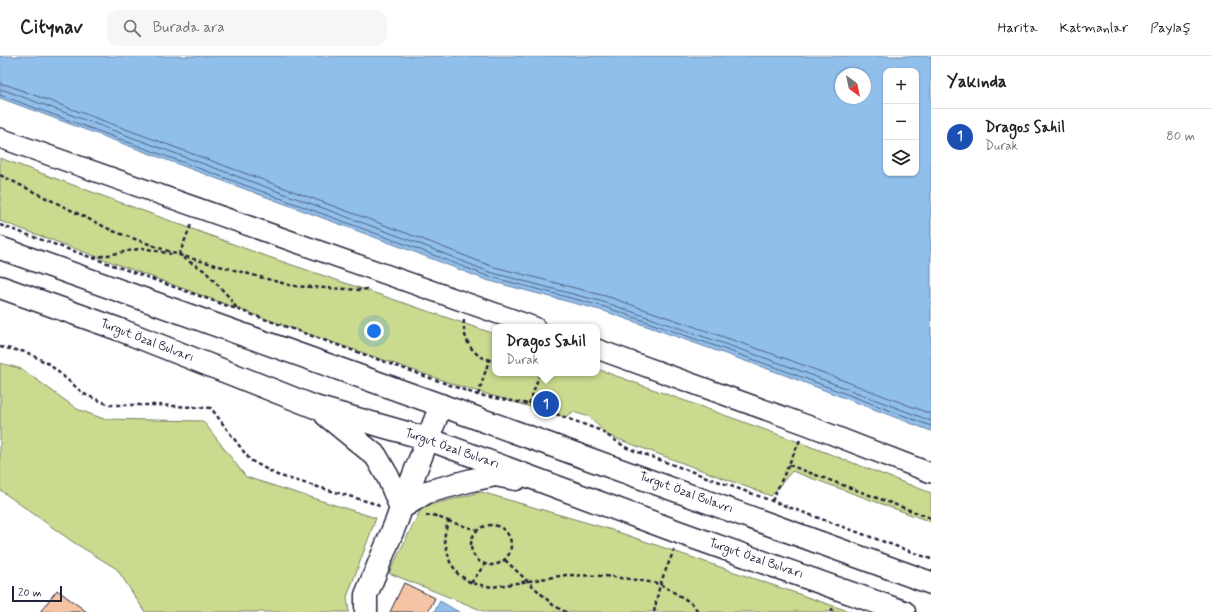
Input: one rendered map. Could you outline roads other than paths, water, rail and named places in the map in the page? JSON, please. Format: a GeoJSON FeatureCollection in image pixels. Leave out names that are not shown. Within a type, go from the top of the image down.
{"type":"FeatureCollection","features":[{"type":"Feature","properties":{"kind":"main road"},"geometry":{"type":"LineString","coordinates":[[0,248],[441,405],[366,595],[366,612]]}},
{"type":"Feature","properties":{"kind":"main road","name":"Turgut Özal Bulvarı"},"geometry":{"type":"LineString","coordinates":[[0,287],[118,329],[315,407],[428,440],[560,487],[681,533],[904,612]]}},
{"type":"Feature","properties":{"kind":"main road","name":"Turgut Özal Bulavrı"},"geometry":{"type":"LineString","coordinates":[[441,405],[931,583]]}},
{"type":"Feature","properties":{"kind":"main road"},"geometry":{"type":"LineString","coordinates":[[315,407],[376,456],[388,477],[399,514]]}},
{"type":"Feature","properties":{"kind":"main road"},"geometry":{"type":"LineString","coordinates":[[399,514],[427,492],[496,475],[560,487]]}},
{"type":"Feature","properties":{"kind":"street"},"geometry":{"type":"LineString","coordinates":[[0,138],[527,324]]}},
{"type":"Feature","properties":{"kind":"street"},"geometry":{"type":"LineString","coordinates":[[600,350],[807,425],[931,473]]}},
{"type":"Feature","properties":{"kind":"water"},"geometry":{"type":"Polygon","coordinates":[[[0,56],[931,56],[931,431],[782,374],[604,311],[486,280],[0,98],[0,56]]]}},
{"type":"Feature","properties":{"kind":"water"},"geometry":{"type":"Polygon","coordinates":[[[440,601],[459,612],[434,612],[440,601]]]}},
{"type":"Feature","properties":{"kind":"place","name":"Dragos Sahil"},"geometry":{"type":"Point","coordinates":[546,404]}}]}
